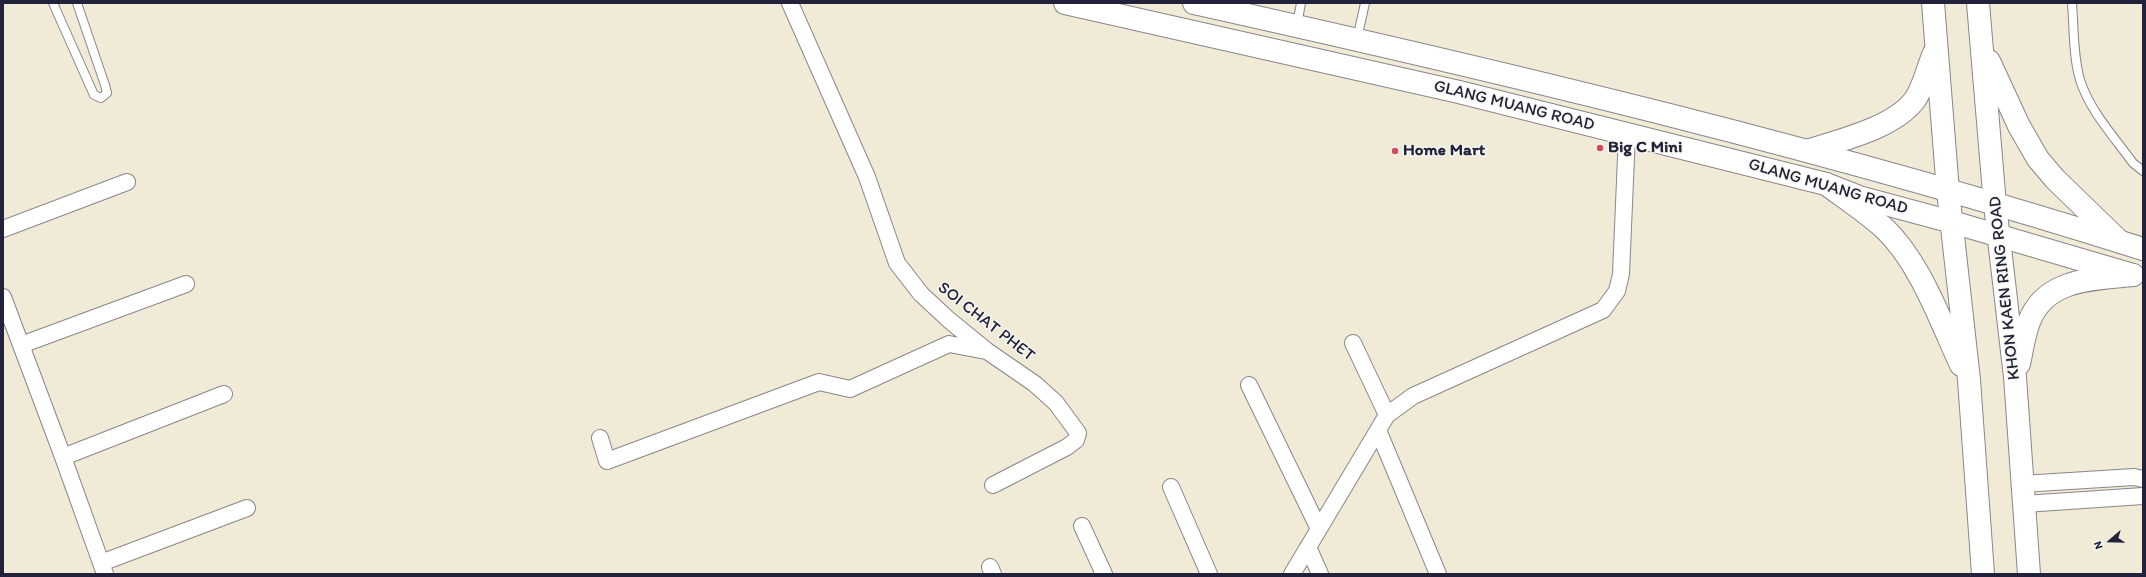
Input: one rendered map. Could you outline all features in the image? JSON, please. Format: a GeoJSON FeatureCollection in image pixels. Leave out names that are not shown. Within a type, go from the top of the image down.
{"type":"FeatureCollection","features":[{"type":"Feature","properties":{"kind":"main road","name":"GLANG MUANG ROAD"},"geometry":{"type":"LineString","coordinates":[[1065,3],[1351,67],[1772,170],[1826,184],[1859,197],[1952,222],[2138,277]]}},
{"type":"Feature","properties":{"kind":"main road","name":"GLANG MUANG ROAD"},"geometry":{"type":"LineString","coordinates":[[1194,3],[1459,62],[1810,150],[2143,249]]}},
{"type":"Feature","properties":{"kind":"main road"},"geometry":{"type":"LineString","coordinates":[[1933,3],[1948,191],[1969,380],[1984,574]]}},
{"type":"Feature","properties":{"kind":"main road","name":"KHON KAEN RING ROAD"},"geometry":{"type":"LineString","coordinates":[[1978,3],[1983,47],[1995,205],[2015,377],[2029,574]]}},
{"type":"Feature","properties":{"kind":"main road"},"geometry":{"type":"LineString","coordinates":[[1351,67],[1358,39]]}},
{"type":"Feature","properties":{"kind":"main road"},"geometry":{"type":"LineString","coordinates":[[1983,47],[2019,126],[2038,159],[2055,179],[2120,242]]}},
{"type":"Feature","properties":{"kind":"main road"},"geometry":{"type":"LineString","coordinates":[[1810,150],[1876,129],[1896,116],[1915,99],[1936,50]]}},
{"type":"Feature","properties":{"kind":"main road"},"geometry":{"type":"LineString","coordinates":[[1826,184],[1883,227],[1906,254],[1916,271],[1969,380]]}},
{"type":"Feature","properties":{"kind":"main road"},"geometry":{"type":"LineString","coordinates":[[2015,377],[2029,321],[2039,305],[2052,293],[2065,284],[2082,280],[2138,277]]}},
{"type":"Feature","properties":{"kind":"street","name":"SOI CHAT PHET"},"geometry":{"type":"LineString","coordinates":[[790,3],[867,177],[896,263],[921,294],[988,351],[1035,384],[1056,402],[1078,433],[1076,440],[1067,447],[993,485]]}},
{"type":"Feature","properties":{"kind":"street"},"geometry":{"type":"LineString","coordinates":[[1292,574],[1387,415],[1413,396],[1603,310],[1617,291],[1621,274],[1627,134]]}},
{"type":"Feature","properties":{"kind":"street"},"geometry":{"type":"LineString","coordinates":[[3,229],[126,182]]}},
{"type":"Feature","properties":{"kind":"street"},"geometry":{"type":"LineString","coordinates":[[21,345],[186,284]]}},
{"type":"Feature","properties":{"kind":"street"},"geometry":{"type":"LineString","coordinates":[[3,297],[103,568],[248,508]]}},
{"type":"Feature","properties":{"kind":"street"},"geometry":{"type":"LineString","coordinates":[[1352,343],[1387,415]]}},
{"type":"Feature","properties":{"kind":"street"},"geometry":{"type":"LineString","coordinates":[[600,438],[607,460],[819,382],[850,389],[949,344],[988,351]]}},
{"type":"Feature","properties":{"kind":"street"},"geometry":{"type":"LineString","coordinates":[[1249,384],[1319,529]]}},
{"type":"Feature","properties":{"kind":"street"},"geometry":{"type":"LineString","coordinates":[[63,457],[224,394]]}},
{"type":"Feature","properties":{"kind":"street"},"geometry":{"type":"LineString","coordinates":[[1378,430],[1438,574]]}},
{"type":"Feature","properties":{"kind":"street"},"geometry":{"type":"LineString","coordinates":[[2023,494],[2134,476],[2143,478]]}},
{"type":"Feature","properties":{"kind":"street"},"geometry":{"type":"LineString","coordinates":[[1171,487],[1209,574]]}},
{"type":"Feature","properties":{"kind":"street"},"geometry":{"type":"LineString","coordinates":[[2023,494],[2143,496]]}},
{"type":"Feature","properties":{"kind":"street"},"geometry":{"type":"LineString","coordinates":[[1082,526],[1104,574]]}},
{"type":"Feature","properties":{"kind":"street"},"geometry":{"type":"LineString","coordinates":[[1308,547],[1320,574]]}},
{"type":"Feature","properties":{"kind":"lane"},"geometry":{"type":"LineString","coordinates":[[53,3],[94,95],[101,98],[107,93],[105,85],[77,3]]}},
{"type":"Feature","properties":{"kind":"lane"},"geometry":{"type":"LineString","coordinates":[[1297,26],[1301,3]]}},
{"type":"Feature","properties":{"kind":"lane"},"geometry":{"type":"LineString","coordinates":[[1358,39],[1365,3]]}},
{"type":"Feature","properties":{"kind":"lane"},"geometry":{"type":"LineString","coordinates":[[2072,3],[2077,63],[2080,79],[2088,99],[2133,163],[2143,170]]}},
{"type":"Feature","properties":{"kind":"place","name":"Big C Mini"},"geometry":{"type":"Point","coordinates":[1600,148]}},
{"type":"Feature","properties":{"kind":"place","name":"Home Mart"},"geometry":{"type":"Point","coordinates":[1395,151]}}]}
